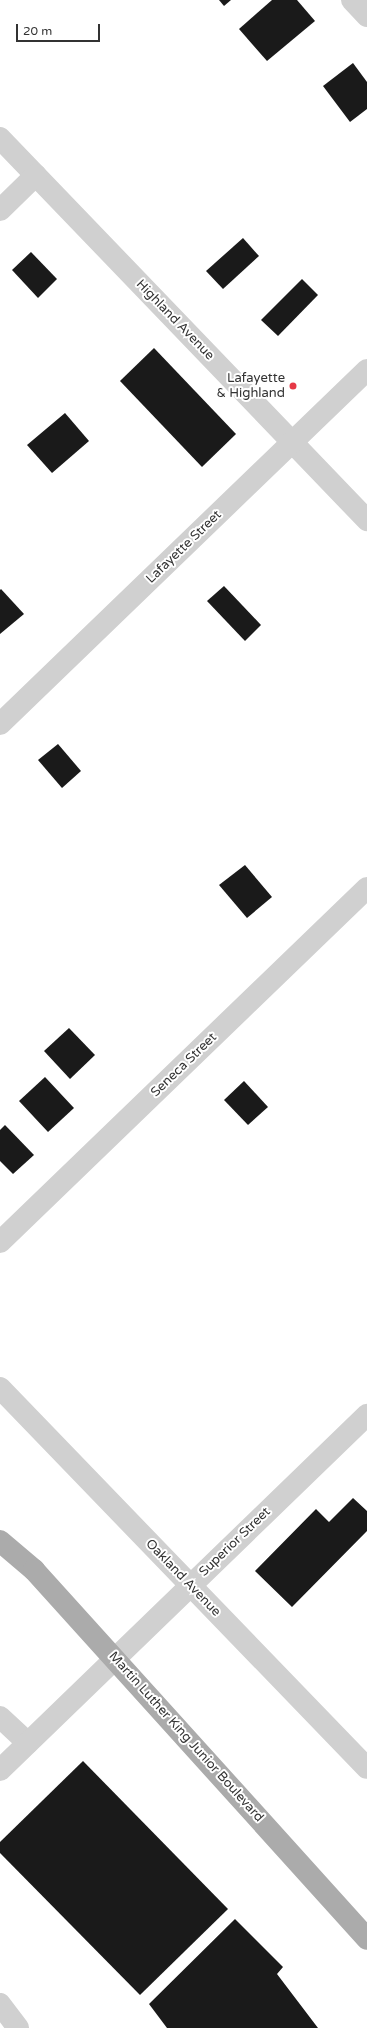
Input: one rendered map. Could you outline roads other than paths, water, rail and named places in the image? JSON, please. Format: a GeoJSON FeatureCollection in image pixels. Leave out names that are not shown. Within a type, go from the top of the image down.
{"type":"FeatureCollection","features":[{"type":"Feature","properties":{"kind":"main road","name":"Martin Luther King Junior Boulevard"},"geometry":{"type":"LineString","coordinates":[[0,1541],[34,1570],[367,1939]]}},
{"type":"Feature","properties":{"kind":"street"},"geometry":{"type":"LineString","coordinates":[[352,0],[367,16]]}},
{"type":"Feature","properties":{"kind":"street","name":"Highland Avenue"},"geometry":{"type":"LineString","coordinates":[[0,138],[367,520]]}},
{"type":"Feature","properties":{"kind":"street"},"geometry":{"type":"LineString","coordinates":[[0,210],[36,175]]}},
{"type":"Feature","properties":{"kind":"street","name":"Lafayette Street"},"geometry":{"type":"LineString","coordinates":[[0,724],[367,370]]}},
{"type":"Feature","properties":{"kind":"street","name":"Seneca Street"},"geometry":{"type":"LineString","coordinates":[[0,1242],[367,888]]}},
{"type":"Feature","properties":{"kind":"street","name":"Oakland Avenue"},"geometry":{"type":"LineString","coordinates":[[0,1388],[367,1768]]}},
{"type":"Feature","properties":{"kind":"street","name":"Superior Street"},"geometry":{"type":"LineString","coordinates":[[0,1770],[367,1415]]}},
{"type":"Feature","properties":{"kind":"street"},"geometry":{"type":"LineString","coordinates":[[0,1717],[28,1743]]}},
{"type":"Feature","properties":{"kind":"street"},"geometry":{"type":"LineString","coordinates":[[0,2004],[18,2028]]}},
{"type":"Feature","properties":{"kind":"place","name":"Lafayette & Highland"},"geometry":{"type":"Point","coordinates":[293,386]}}]}
